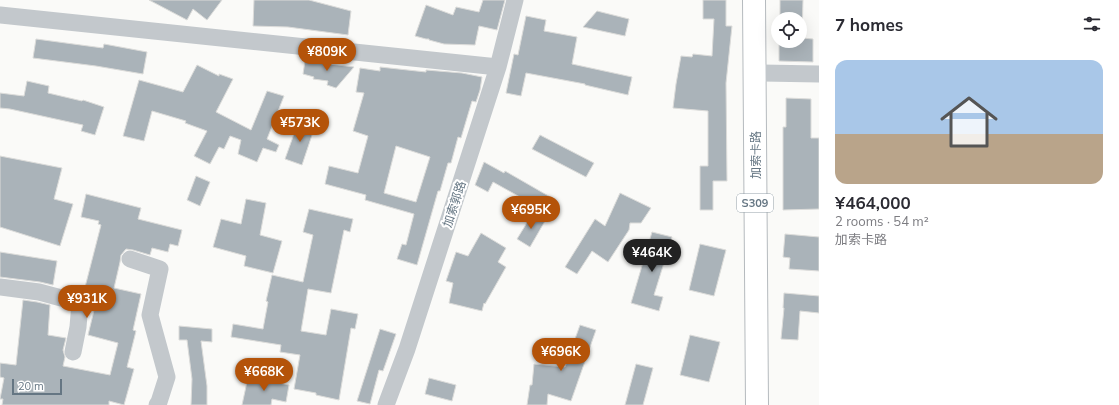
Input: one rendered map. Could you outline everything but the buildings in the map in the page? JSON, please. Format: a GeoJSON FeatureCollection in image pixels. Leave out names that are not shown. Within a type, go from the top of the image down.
{"type":"FeatureCollection","features":[{"type":"Feature","properties":{"kind":"main road","name":"加索卡路"},"geometry":{"type":"LineString","coordinates":[[754,0],[757,405]]}},
{"type":"Feature","properties":{"kind":"street","name":"加索郭路"},"geometry":{"type":"LineString","coordinates":[[386,405],[407,349],[498,67],[515,0]]}},
{"type":"Feature","properties":{"kind":"street"},"geometry":{"type":"LineString","coordinates":[[0,15],[498,67]]}},
{"type":"Feature","properties":{"kind":"street"},"geometry":{"type":"LineString","coordinates":[[754,73],[819,74]]}},
{"type":"Feature","properties":{"kind":"street"},"geometry":{"type":"LineString","coordinates":[[130,259],[160,269],[150,315],[167,377],[157,405]]}},
{"type":"Feature","properties":{"kind":"street"},"geometry":{"type":"LineString","coordinates":[[0,287],[39,292],[80,303],[78,327],[73,352]]}}]}
